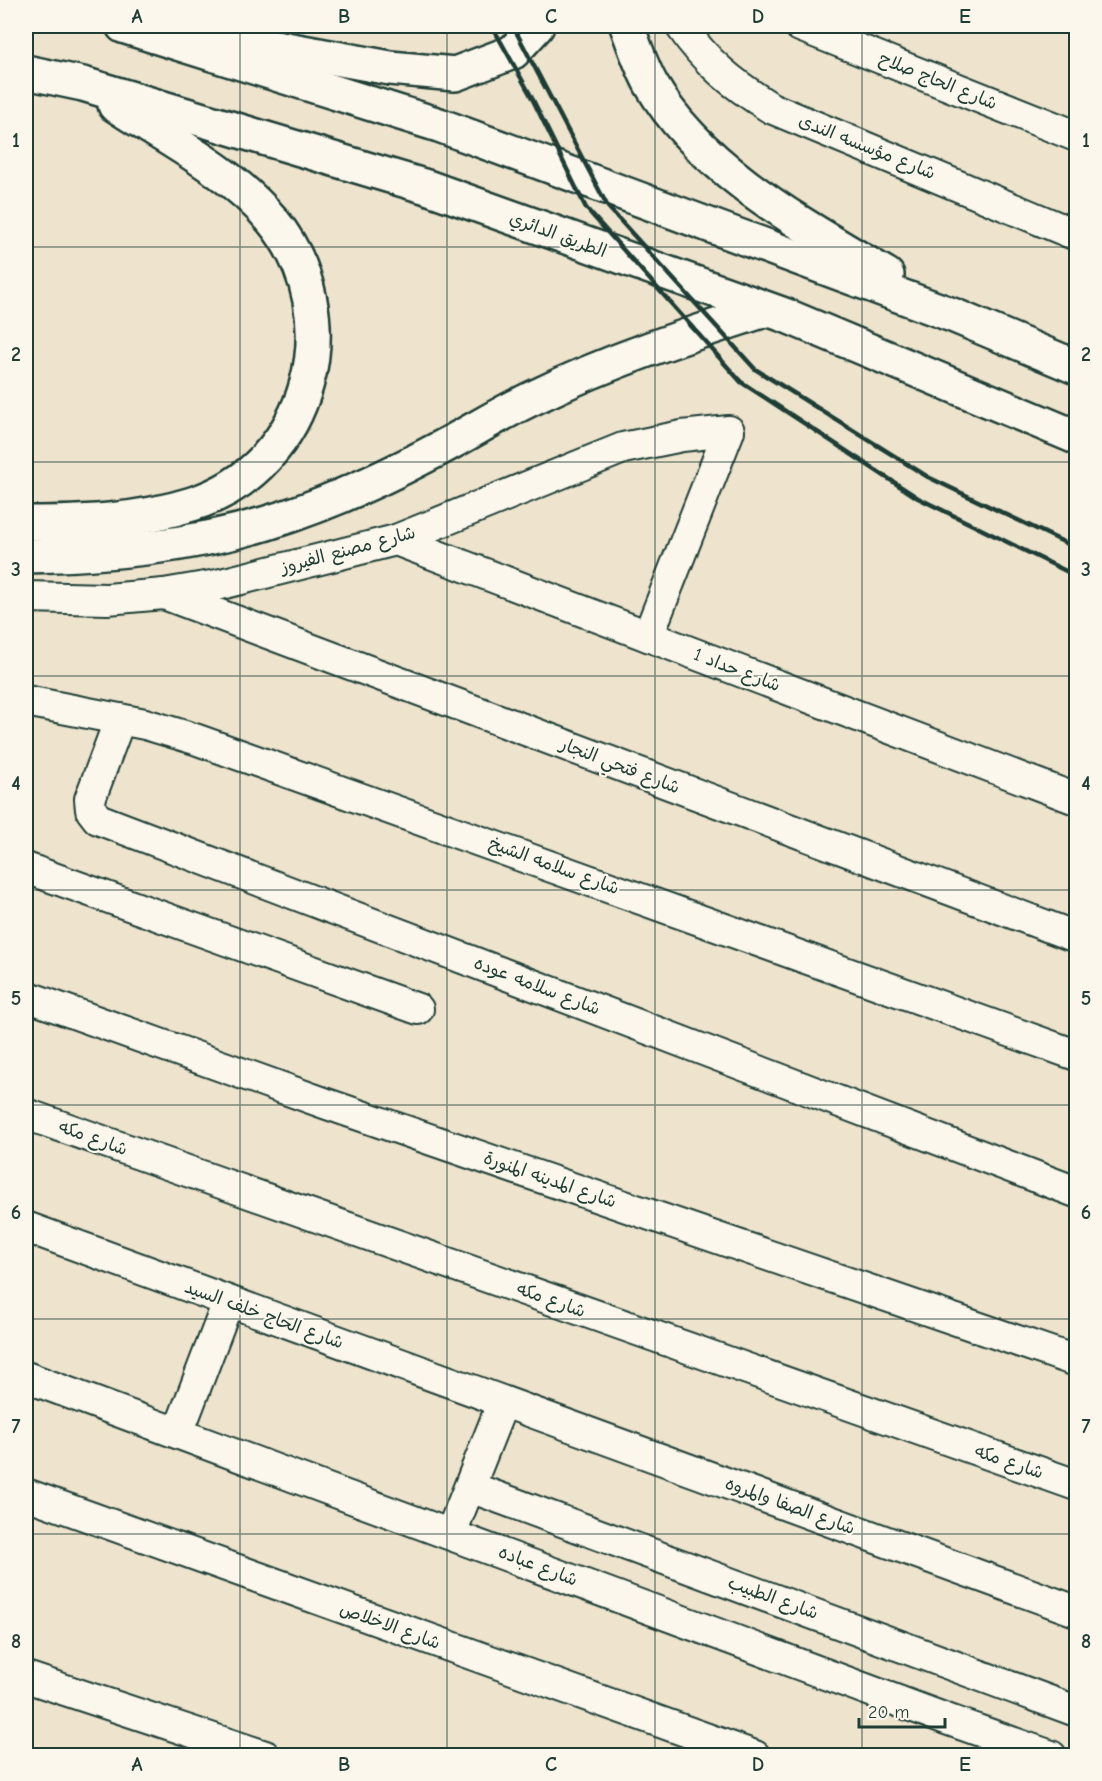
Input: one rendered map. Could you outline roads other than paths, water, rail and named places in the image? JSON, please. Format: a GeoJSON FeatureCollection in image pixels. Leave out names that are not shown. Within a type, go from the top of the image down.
{"type":"FeatureCollection","features":[{"type":"Feature","properties":{"kind":"highway"},"geometry":{"type":"LineString","coordinates":[[123,26],[439,125],[955,316],[1077,367]]}},
{"type":"Feature","properties":{"kind":"highway"},"geometry":{"type":"LineString","coordinates":[[147,26],[251,41],[390,68],[455,74],[513,52],[537,26]]}},
{"type":"Feature","properties":{"kind":"highway"},"geometry":{"type":"LineString","coordinates":[[627,26],[652,85],[674,117],[701,147],[732,174],[803,225],[955,316]]}},
{"type":"Feature","properties":{"kind":"highway","name":"الطريق الدائري"},"geometry":{"type":"LineString","coordinates":[[26,72],[83,84],[428,187],[776,313],[1077,437]]}},
{"type":"Feature","properties":{"kind":"highway"},"geometry":{"type":"LineString","coordinates":[[26,523],[72,523],[133,517],[193,504],[238,483],[274,449],[285,432],[300,407],[313,359],[313,309],[299,262],[272,220],[237,185],[83,84]]}},
{"type":"Feature","properties":{"kind":"highway"},"geometry":{"type":"LineString","coordinates":[[26,556],[92,555],[180,543],[267,523],[349,492],[428,455],[536,396],[649,348],[776,313]]}},
{"type":"Feature","properties":{"kind":"street","name":"شارع مؤسسه الندى"},"geometry":{"type":"LineString","coordinates":[[681,26],[697,50],[731,83],[771,108],[1077,235]]}},
{"type":"Feature","properties":{"kind":"street","name":"شارع الحاج صلاح"},"geometry":{"type":"LineString","coordinates":[[800,26],[1077,136]]}},
{"type":"Feature","properties":{"kind":"street","name":"شارع مصنع الفيروز"},"geometry":{"type":"LineString","coordinates":[[26,597],[107,599],[164,594],[217,585],[396,540],[623,448],[682,436],[729,430],[648,636]]}},
{"type":"Feature","properties":{"kind":"street","name":"شارع حداد 1"},"geometry":{"type":"LineString","coordinates":[[396,540],[1077,799]]}},
{"type":"Feature","properties":{"kind":"street","name":"شارع فتحي النجار"},"geometry":{"type":"LineString","coordinates":[[164,594],[1077,937]]}},
{"type":"Feature","properties":{"kind":"street","name":"شارع سلامه الشيخ"},"geometry":{"type":"LineString","coordinates":[[26,702],[120,719],[195,739],[324,783],[1077,1055]]}},
{"type":"Feature","properties":{"kind":"street","name":"شارع سلامه عوده"},"geometry":{"type":"LineString","coordinates":[[120,719],[90,799],[91,810],[98,819],[1077,1192]]}},
{"type":"Feature","properties":{"kind":"street"},"geometry":{"type":"LineString","coordinates":[[26,868],[418,1009]]}},
{"type":"Feature","properties":{"kind":"street","name":"شارع المدينه المنورة"},"geometry":{"type":"LineString","coordinates":[[26,996],[327,1104],[1077,1361]]}},
{"type":"Feature","properties":{"kind":"street","name":"شارع مكه"},"geometry":{"type":"LineString","coordinates":[[26,1114],[1077,1485]]}},
{"type":"Feature","properties":{"kind":"street","name":"شارع الحاج خلف السيد"},"geometry":{"type":"LineString","coordinates":[[26,1227],[503,1402]]}},
{"type":"Feature","properties":{"kind":"street"},"geometry":{"type":"LineString","coordinates":[[178,1432],[228,1302]]}},
{"type":"Feature","properties":{"kind":"street","name":"شارع عباده"},"geometry":{"type":"LineString","coordinates":[[26,1377],[950,1720],[1051,1755]]}},
{"type":"Feature","properties":{"kind":"street"},"geometry":{"type":"LineString","coordinates":[[451,1533],[503,1402]]}},
{"type":"Feature","properties":{"kind":"street","name":"شارع الصفا والمروه"},"geometry":{"type":"LineString","coordinates":[[503,1402],[1077,1611]]}},
{"type":"Feature","properties":{"kind":"street","name":"شارع الطبيب"},"geometry":{"type":"LineString","coordinates":[[470,1486],[1077,1711]]}},
{"type":"Feature","properties":{"kind":"street","name":"شارع الاخلاص"},"geometry":{"type":"LineString","coordinates":[[26,1494],[755,1755]]}},
{"type":"Feature","properties":{"kind":"street"},"geometry":{"type":"LineString","coordinates":[[26,1677],[265,1755]]}},
{"type":"Feature","properties":{"kind":"railway"},"geometry":{"type":"LineString","coordinates":[[492,26],[530,94],[586,208],[741,382],[918,498],[1076,576]]}},
{"type":"Feature","properties":{"kind":"railway"},"geometry":{"type":"LineString","coordinates":[[513,26],[608,207],[755,369],[928,477],[1076,548]]}}]}
